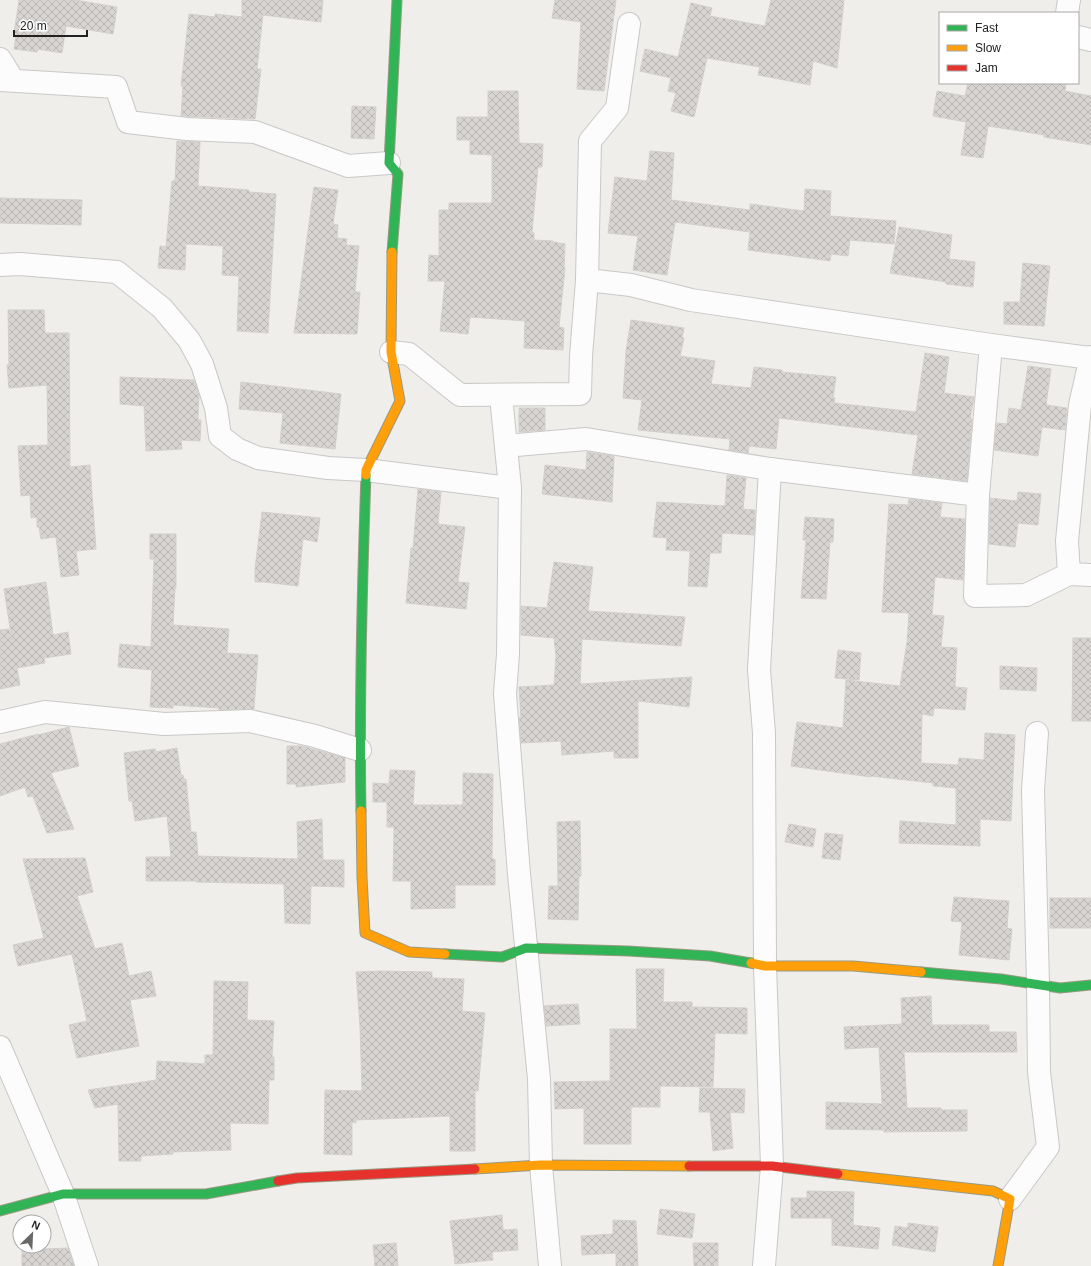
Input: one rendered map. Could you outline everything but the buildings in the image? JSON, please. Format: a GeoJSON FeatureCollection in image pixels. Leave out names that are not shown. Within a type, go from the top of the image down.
{"type":"FeatureCollection","features":[{"type":"Feature","properties":{"kind":"street"},"geometry":{"type":"LineString","coordinates":[[396,0],[389,163],[398,174],[392,244],[391,352],[400,401],[366,470],[360,750],[362,877],[365,933],[408,952],[502,957],[526,948],[628,951],[710,956],[765,966],[853,966],[1001,978],[1060,988],[1091,985]]}},
{"type":"Feature","properties":{"kind":"street"},"geometry":{"type":"LineString","coordinates":[[1067,12],[1069,0]]}},
{"type":"Feature","properties":{"kind":"street"},"geometry":{"type":"LineString","coordinates":[[391,352],[409,354],[460,395],[501,396],[580,394],[581,356],[587,280],[590,141],[617,108],[629,24]]}},
{"type":"Feature","properties":{"kind":"street"},"geometry":{"type":"LineString","coordinates":[[1079,37],[1091,40]]}},
{"type":"Feature","properties":{"kind":"street"},"geometry":{"type":"LineString","coordinates":[[0,59],[7,80],[116,87],[128,122],[187,129],[255,132],[348,166],[389,163]]}},
{"type":"Feature","properties":{"kind":"street"},"geometry":{"type":"LineString","coordinates":[[0,265],[20,264],[117,272],[162,308],[189,340],[202,364],[214,401],[220,436],[237,449],[258,458],[328,468],[366,470],[510,488]]}},
{"type":"Feature","properties":{"kind":"street"},"geometry":{"type":"LineString","coordinates":[[587,280],[631,285],[691,300],[991,345],[1091,358],[1080,412],[1067,541],[1069,574]]}},
{"type":"Feature","properties":{"kind":"street"},"geometry":{"type":"LineString","coordinates":[[991,345],[978,495],[975,596],[1026,595],[1069,574],[1091,575]]}},
{"type":"Feature","properties":{"kind":"street"},"geometry":{"type":"LineString","coordinates":[[501,396],[510,488],[508,654],[505,694],[526,948],[539,1079],[542,1165],[550,1266]]}},
{"type":"Feature","properties":{"kind":"street"},"geometry":{"type":"LineString","coordinates":[[506,446],[586,440],[770,469],[978,495]]}},
{"type":"Feature","properties":{"kind":"street"},"geometry":{"type":"LineString","coordinates":[[764,1266],[772,1166],[765,966],[764,733],[759,670],[770,469]]}},
{"type":"Feature","properties":{"kind":"street"},"geometry":{"type":"LineString","coordinates":[[0,722],[45,712],[164,724],[250,722],[316,736],[360,750]]}},
{"type":"Feature","properties":{"kind":"street"},"geometry":{"type":"LineString","coordinates":[[998,1266],[1010,1199],[1048,1147],[1039,1072],[1033,790],[1036,733]]}},
{"type":"Feature","properties":{"kind":"street"},"geometry":{"type":"LineString","coordinates":[[0,1046],[63,1194],[87,1266]]}},
{"type":"Feature","properties":{"kind":"street"},"geometry":{"type":"LineString","coordinates":[[0,1211],[63,1194],[206,1194],[297,1178],[542,1165],[772,1166],[851,1176],[993,1190],[1010,1199]]}},
{"type":"Feature","properties":{"kind":"traffic: fast"},"geometry":{"type":"LineString","coordinates":[[392,252],[398,174],[389,163],[397,0]]}},
{"type":"Feature","properties":{"kind":"traffic: fast"},"geometry":{"type":"LineString","coordinates":[[361,811],[361,643],[366,475]]}},
{"type":"Feature","properties":{"kind":"traffic: fast"},"geometry":{"type":"LineString","coordinates":[[445,954],[502,957],[526,948],[628,951],[710,956],[751,963]]}},
{"type":"Feature","properties":{"kind":"traffic: fast"},"geometry":{"type":"LineString","coordinates":[[921,972],[1001,979],[1060,988],[1091,985]]}},
{"type":"Feature","properties":{"kind":"traffic: fast"},"geometry":{"type":"LineString","coordinates":[[0,1211],[63,1194],[206,1194],[278,1181]]}},
{"type":"Feature","properties":{"kind":"traffic: slow"},"geometry":{"type":"LineString","coordinates":[[366,475],[366,470],[400,401],[391,352],[392,252]]}},
{"type":"Feature","properties":{"kind":"traffic: slow"},"geometry":{"type":"LineString","coordinates":[[361,811],[365,933],[409,952],[445,954]]}},
{"type":"Feature","properties":{"kind":"traffic: slow"},"geometry":{"type":"LineString","coordinates":[[751,963],[765,966],[853,966],[921,972]]}},
{"type":"Feature","properties":{"kind":"traffic: slow"},"geometry":{"type":"LineString","coordinates":[[475,1169],[541,1165],[689,1166]]}},
{"type":"Feature","properties":{"kind":"traffic: slow"},"geometry":{"type":"LineString","coordinates":[[838,1174],[993,1191],[1010,1199],[998,1266]]}},
{"type":"Feature","properties":{"kind":"traffic: jam"},"geometry":{"type":"LineString","coordinates":[[689,1166],[772,1166],[838,1174]]}},
{"type":"Feature","properties":{"kind":"traffic: jam"},"geometry":{"type":"LineString","coordinates":[[278,1181],[297,1178],[475,1169]]}}]}
